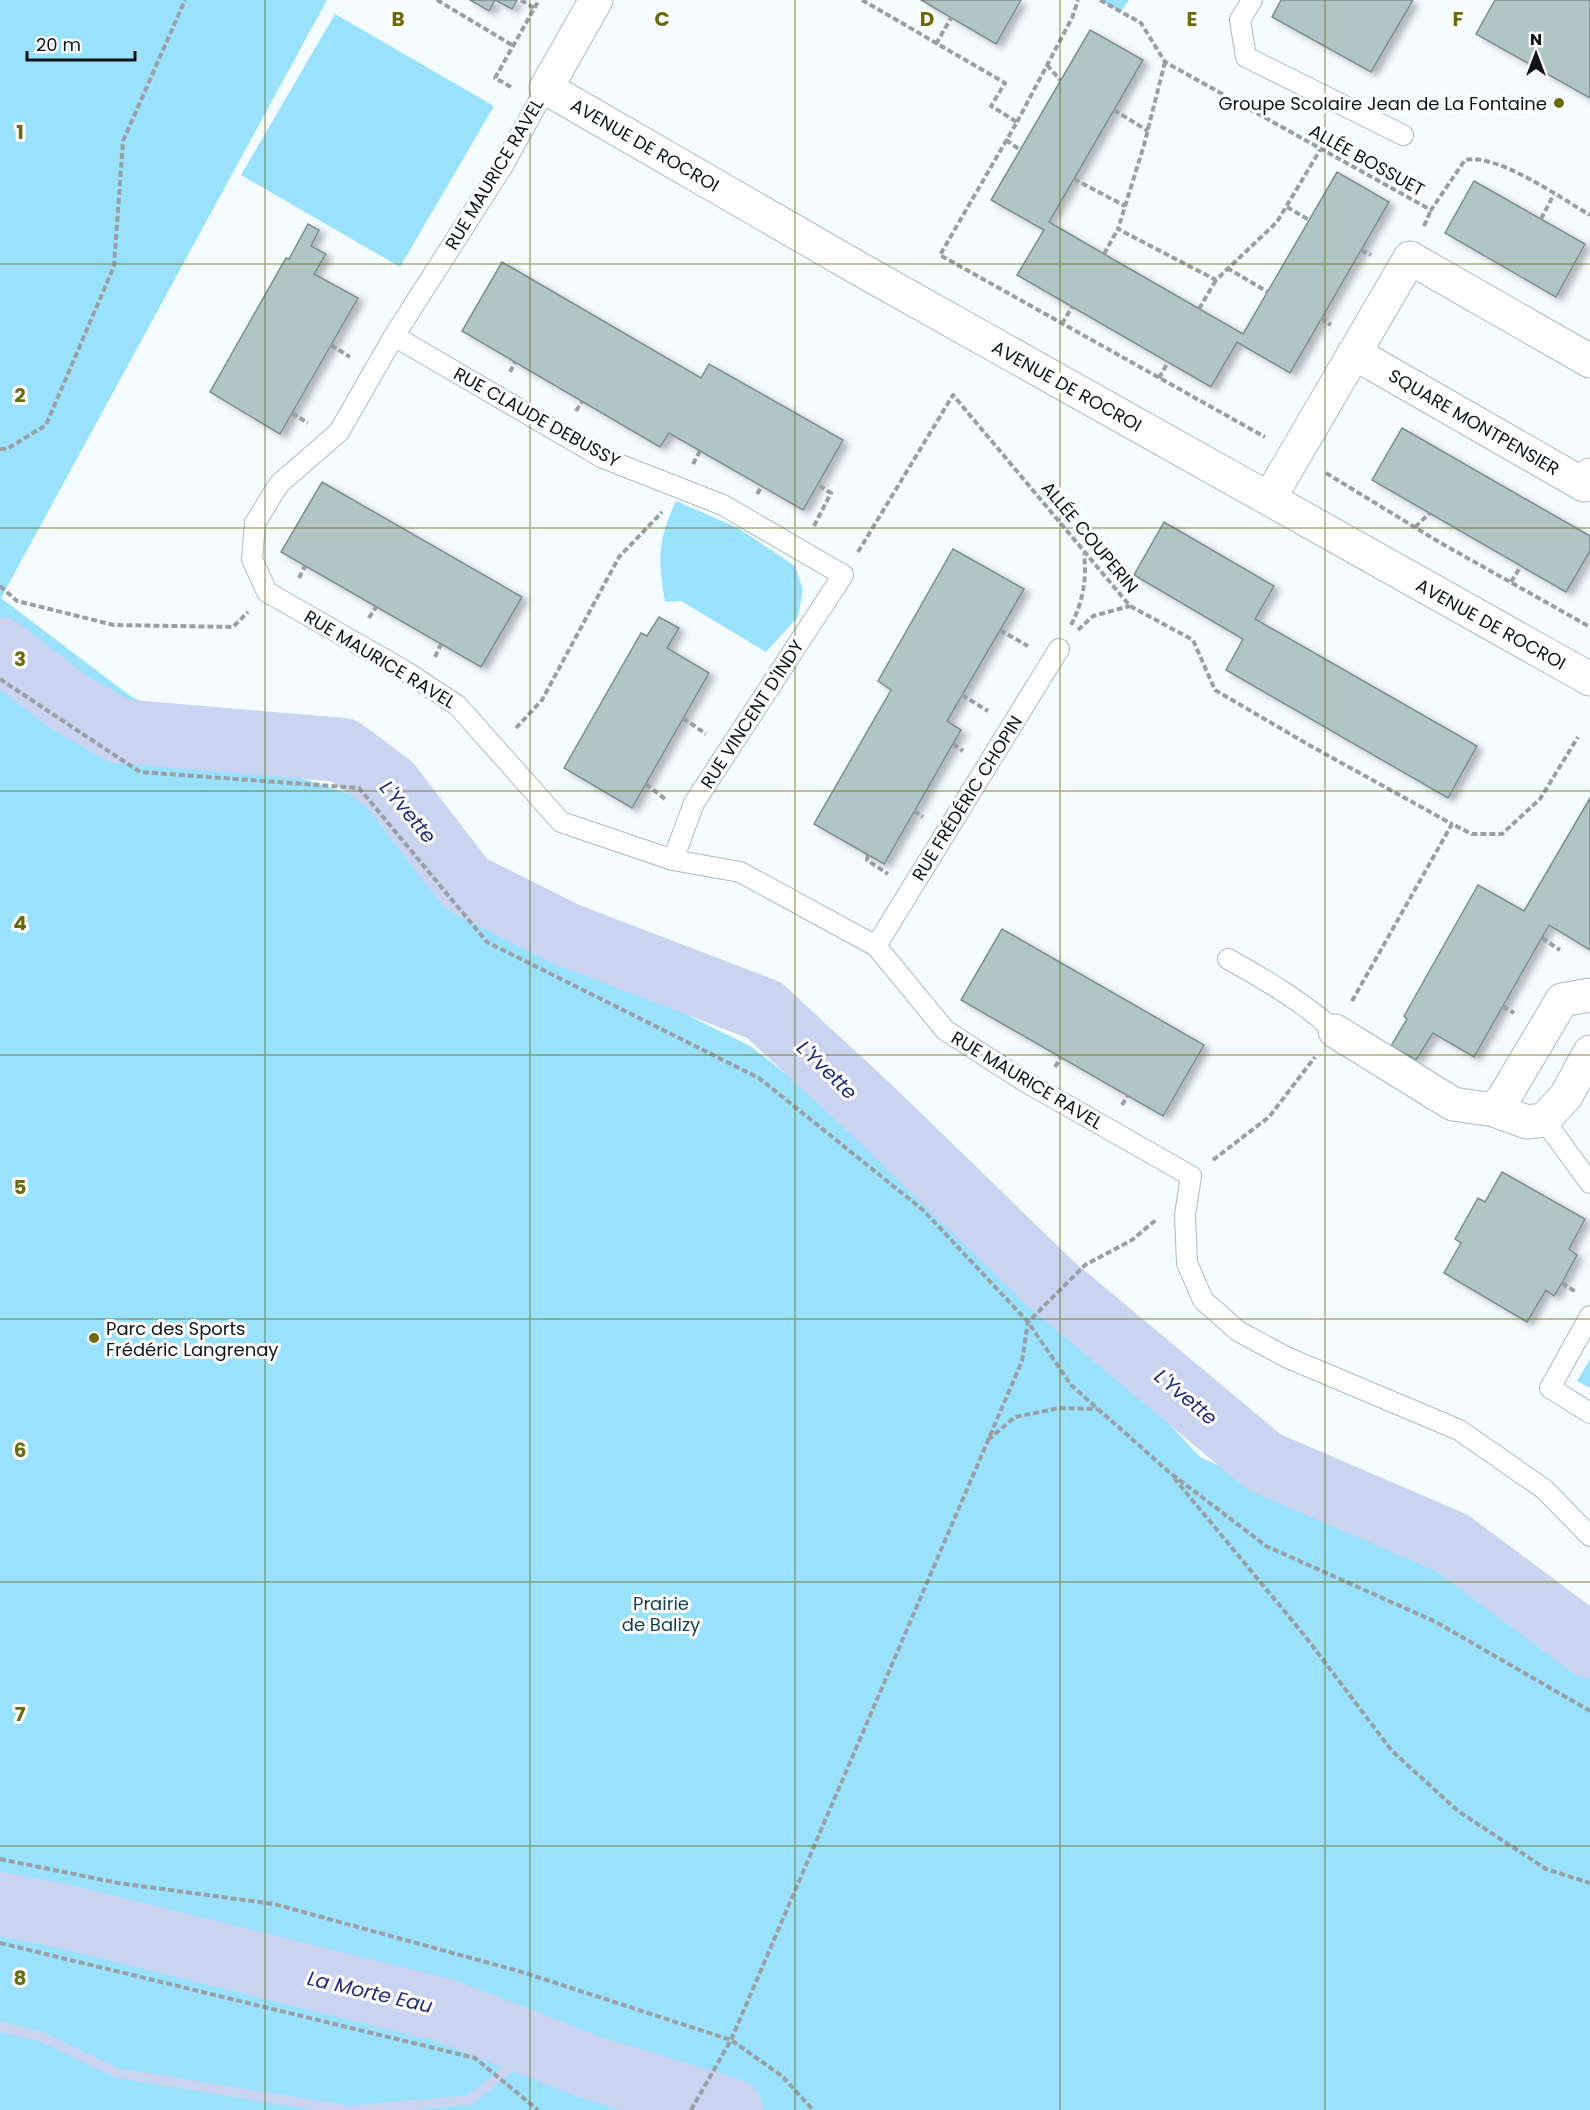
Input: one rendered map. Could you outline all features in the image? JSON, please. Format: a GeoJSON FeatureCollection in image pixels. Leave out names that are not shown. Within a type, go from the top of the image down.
{"type":"FeatureCollection","features":[{"type":"Feature","properties":{"kind":"street"},"geometry":{"type":"LineString","coordinates":[[546,88],[597,0]]}},
{"type":"Feature","properties":{"kind":"street","name":"AVENUE DE ROCROI"},"geometry":{"type":"LineString","coordinates":[[546,88],[863,271],[1590,680]]}},
{"type":"Feature","properties":{"kind":"street"},"geometry":{"type":"LineString","coordinates":[[1269,499],[1410,258],[1590,361]]}},
{"type":"Feature","properties":{"kind":"street","name":"SQUARE MONTPENSIER"},"geometry":{"type":"LineString","coordinates":[[1354,353],[1584,485],[1590,475]]}},
{"type":"Feature","properties":{"kind":"street"},"geometry":{"type":"LineString","coordinates":[[1494,1110],[1505,1096],[1562,1000],[1590,995]]}},
{"type":"Feature","properties":{"kind":"street"},"geometry":{"type":"LineString","coordinates":[[1335,1031],[1453,1104],[1494,1110],[1527,1122],[1544,1120],[1566,1096],[1590,1052]]}},
{"type":"Feature","properties":{"kind":"lane"},"geometry":{"type":"LineString","coordinates":[[1252,0],[1240,20],[1246,57],[1403,135]]}},
{"type":"Feature","properties":{"kind":"lane","name":"RUE MAURICE RAVEL"},"geometry":{"type":"LineString","coordinates":[[546,88],[504,164],[394,336],[339,432],[279,484],[255,523],[252,559],[267,592],[405,671],[457,705],[561,822],[673,860],[740,872],[876,946],[945,1030],[1032,1086],[1191,1176],[1185,1215],[1187,1263],[1203,1300],[1238,1331],[1286,1357],[1459,1430],[1544,1489],[1590,1536]]}},
{"type":"Feature","properties":{"kind":"lane","name":"RUE CLAUDE DEBUSSY"},"geometry":{"type":"LineString","coordinates":[[394,336],[603,458],[723,505],[843,575]]}},
{"type":"Feature","properties":{"kind":"lane","name":"RUE VINCENT D'INDY"},"geometry":{"type":"LineString","coordinates":[[673,860],[694,803],[843,575]]}},
{"type":"Feature","properties":{"kind":"lane","name":"RUE FRÉDÉRIC CHOPIN"},"geometry":{"type":"LineString","coordinates":[[876,946],[1059,649]]}},
{"type":"Feature","properties":{"kind":"lane"},"geometry":{"type":"LineString","coordinates":[[1228,959],[1271,983],[1335,1031]]}},
{"type":"Feature","properties":{"kind":"lane"},"geometry":{"type":"LineString","coordinates":[[1544,1120],[1590,1184]]}},
{"type":"Feature","properties":{"kind":"lane"},"geometry":{"type":"LineString","coordinates":[[1590,1316],[1550,1388],[1590,1413]]}},
{"type":"Feature","properties":{"kind":"path"},"geometry":{"type":"LineString","coordinates":[[0,449],[7,449],[46,425],[114,266],[123,141],[185,0]]}},
{"type":"Feature","properties":{"kind":"path"},"geometry":{"type":"LineString","coordinates":[[437,0],[512,45],[539,0]]}},
{"type":"Feature","properties":{"kind":"path"},"geometry":{"type":"LineString","coordinates":[[521,0],[534,8]]}},
{"type":"Feature","properties":{"kind":"path"},"geometry":{"type":"LineString","coordinates":[[862,0],[1005,83],[991,106],[1017,122]]}},
{"type":"Feature","properties":{"kind":"path"},"geometry":{"type":"LineString","coordinates":[[1078,0],[1072,18],[1017,122],[940,255],[1295,454],[1415,527],[1590,627]]}},
{"type":"Feature","properties":{"kind":"path","name":"ALLÉE BOSSUET"},"geometry":{"type":"LineString","coordinates":[[1100,0],[1141,23],[1165,62],[1431,210],[1465,160],[1476,158],[1496,161],[1590,215]]}},
{"type":"Feature","properties":{"kind":"path"},"geometry":{"type":"LineString","coordinates":[[936,44],[951,18]]}},
{"type":"Feature","properties":{"kind":"path"},"geometry":{"type":"LineString","coordinates":[[1104,254],[1118,229],[1148,131],[1165,62]]}},
{"type":"Feature","properties":{"kind":"path"},"geometry":{"type":"LineString","coordinates":[[1046,65],[1060,80]]}},
{"type":"Feature","properties":{"kind":"path"},"geometry":{"type":"LineString","coordinates":[[1114,110],[1148,131]]}},
{"type":"Feature","properties":{"kind":"path"},"geometry":{"type":"LineString","coordinates":[[1006,140],[1020,150]]}},
{"type":"Feature","properties":{"kind":"path"},"geometry":{"type":"LineString","coordinates":[[1199,309],[1216,280],[1277,222],[1320,150]]}},
{"type":"Feature","properties":{"kind":"path"},"geometry":{"type":"LineString","coordinates":[[1074,179],[1125,206]]}},
{"type":"Feature","properties":{"kind":"path"},"geometry":{"type":"LineString","coordinates":[[1541,219],[1554,194]]}},
{"type":"Feature","properties":{"kind":"path"},"geometry":{"type":"LineString","coordinates":[[1287,207],[1309,220]]}},
{"type":"Feature","properties":{"kind":"path"},"geometry":{"type":"LineString","coordinates":[[1118,229],[1216,280]]}},
{"type":"Feature","properties":{"kind":"path"},"geometry":{"type":"LineString","coordinates":[[1227,268],[1268,292]]}},
{"type":"Feature","properties":{"kind":"path"},"geometry":{"type":"LineString","coordinates":[[1062,324],[1072,307]]}},
{"type":"Feature","properties":{"kind":"path"},"geometry":{"type":"LineString","coordinates":[[1159,378],[1168,362]]}},
{"type":"Feature","properties":{"kind":"path","name":"ALLÉE COUPERIN"},"geometry":{"type":"LineString","coordinates":[[843,575],[953,395],[1130,606],[1193,640],[1215,690],[1452,824],[1472,834],[1502,834],[1540,800],[1578,737]]}},
{"type":"Feature","properties":{"kind":"path"},"geometry":{"type":"LineString","coordinates":[[801,551],[831,493],[818,485]]}},
{"type":"Feature","properties":{"kind":"path"},"geometry":{"type":"LineString","coordinates":[[497,748],[542,700],[619,557],[668,506],[676,487]]}},
{"type":"Feature","properties":{"kind":"path"},"geometry":{"type":"LineString","coordinates":[[1415,527],[1430,513]]}},
{"type":"Feature","properties":{"kind":"path"},"geometry":{"type":"LineString","coordinates":[[1059,649],[1078,611],[1087,575],[1084,553]]}},
{"type":"Feature","properties":{"kind":"path"},"geometry":{"type":"LineString","coordinates":[[1511,582],[1521,566]]}},
{"type":"Feature","properties":{"kind":"path"},"geometry":{"type":"LineString","coordinates":[[0,585],[16,601],[114,625],[233,627]]}},
{"type":"Feature","properties":{"kind":"path"},"geometry":{"type":"LineString","coordinates":[[1059,649],[1093,616],[1130,606]]}},
{"type":"Feature","properties":{"kind":"path"},"geometry":{"type":"LineString","coordinates":[[0,679],[140,772],[359,788],[488,942],[759,1078],[923,1210],[1029,1322],[1071,1385],[1169,1472],[1266,1546],[1436,1622],[1590,1711]]}},
{"type":"Feature","properties":{"kind":"path"},"geometry":{"type":"LineString","coordinates":[[1269,1117],[1335,1031],[1452,824]]}},
{"type":"Feature","properties":{"kind":"path"},"geometry":{"type":"LineString","coordinates":[[1542,938],[1560,950]]}},
{"type":"Feature","properties":{"kind":"path"},"geometry":{"type":"LineString","coordinates":[[691,2110],[731,2040],[1022,1361],[1029,1322],[1085,1264]]}},
{"type":"Feature","properties":{"kind":"path"},"geometry":{"type":"LineString","coordinates":[[987,1441],[1015,1417],[1059,1407],[1098,1409]]}},
{"type":"Feature","properties":{"kind":"path"},"geometry":{"type":"LineString","coordinates":[[1169,1472],[1305,1636],[1392,1751],[1458,1811],[1546,1869],[1590,1883]]}},
{"type":"Feature","properties":{"kind":"path"},"geometry":{"type":"LineString","coordinates":[[0,1859],[118,1883],[274,1904],[522,1972],[731,2040],[782,2076],[813,2110]]}},
{"type":"Feature","properties":{"kind":"path"},"geometry":{"type":"LineString","coordinates":[[0,1943],[475,2058],[538,2110]]}},
{"type":"Feature","properties":{"kind":"green space","name":"Prairie de Balizy"},"geometry":{"type":"Polygon","coordinates":[[[0,0],[327,0],[1,598],[129,695],[248,761],[387,806],[447,896],[750,1046],[938,1191],[1079,1328],[1200,1457],[1375,1538],[1518,1612],[1590,1662],[1590,2110],[0,2110],[0,0]]]}},
{"type":"Feature","properties":{"kind":"green space"},"geometry":{"type":"Polygon","coordinates":[[[1100,0],[1129,0],[1121,12],[1100,0]]]}},
{"type":"Feature","properties":{"kind":"green space"},"geometry":{"type":"Polygon","coordinates":[[[335,14],[494,106],[400,267],[241,175],[335,14]]]}},
{"type":"Feature","properties":{"kind":"green space"},"geometry":{"type":"Polygon","coordinates":[[[676,501],[738,528],[795,566],[803,590],[798,617],[766,652],[681,601],[665,602],[660,562],[662,539],[676,501]]]}},
{"type":"Feature","properties":{"kind":"green space"},"geometry":{"type":"Polygon","coordinates":[[[1590,1359],[1590,1388],[1577,1381],[1590,1359]]]}},
{"type":"Feature","properties":{"kind":"building"},"geometry":{"type":"Polygon","coordinates":[[[470,0],[495,0],[489,11],[470,0]]]}},
{"type":"Feature","properties":{"kind":"building"},"geometry":{"type":"Polygon","coordinates":[[[495,0],[517,0],[512,9],[495,0]]]}},
{"type":"Feature","properties":{"kind":"building"},"geometry":{"type":"Polygon","coordinates":[[[921,0],[1021,0],[996,44],[921,0]]]}},
{"type":"Feature","properties":{"kind":"building"},"geometry":{"type":"Polygon","coordinates":[[[1281,0],[1413,0],[1371,72],[1272,17],[1281,0]]]}},
{"type":"Feature","properties":{"kind":"building"},"geometry":{"type":"Polygon","coordinates":[[[1495,0],[1590,0],[1590,98],[1476,34],[1495,0]]]}},
{"type":"Feature","properties":{"kind":"building"},"geometry":{"type":"Polygon","coordinates":[[[1090,30],[1143,60],[1049,222],[1243,334],[1337,172],[1389,202],[1290,373],[1237,342],[1211,387],[1017,275],[1044,230],[991,200],[1090,30]]]}},
{"type":"Feature","properties":{"kind":"building"},"geometry":{"type":"Polygon","coordinates":[[[1474,181],[1585,244],[1556,297],[1445,233],[1474,181]]]}},
{"type":"Feature","properties":{"kind":"building"},"geometry":{"type":"Polygon","coordinates":[[[308,224],[319,230],[311,246],[326,254],[314,274],[358,298],[280,434],[210,392],[286,258],[289,259],[308,224]]]}},
{"type":"Feature","properties":{"kind":"building"},"geometry":{"type":"Polygon","coordinates":[[[502,262],[701,378],[709,364],[843,440],[803,510],[669,433],[660,447],[462,331],[502,262]]]}},
{"type":"Feature","properties":{"kind":"building"},"geometry":{"type":"Polygon","coordinates":[[[1402,428],[1590,536],[1590,551],[1566,592],[1372,480],[1402,428]]]}},
{"type":"Feature","properties":{"kind":"building"},"geometry":{"type":"Polygon","coordinates":[[[322,482],[522,597],[481,667],[281,552],[322,482]]]}},
{"type":"Feature","properties":{"kind":"building"},"geometry":{"type":"Polygon","coordinates":[[[1164,522],[1274,586],[1255,619],[1477,746],[1448,798],[1226,670],[1243,639],[1134,575],[1164,522]]]}},
{"type":"Feature","properties":{"kind":"building"},"geometry":{"type":"Polygon","coordinates":[[[953,549],[1024,589],[947,721],[961,730],[884,864],[814,824],[891,690],[878,681],[953,549]]]}},
{"type":"Feature","properties":{"kind":"building"},"geometry":{"type":"Polygon","coordinates":[[[659,617],[679,628],[667,648],[709,673],[632,808],[564,768],[641,633],[647,636],[659,617]]]}},
{"type":"Feature","properties":{"kind":"building"},"geometry":{"type":"Polygon","coordinates":[[[1590,798],[1590,950],[1549,925],[1474,1057],[1433,1033],[1416,1060],[1391,1046],[1407,1019],[1404,1016],[1478,885],[1524,911],[1590,798]]]}},
{"type":"Feature","properties":{"kind":"building"},"geometry":{"type":"Polygon","coordinates":[[[1002,929],[1204,1045],[1163,1116],[961,1000],[1002,929]]]}},
{"type":"Feature","properties":{"kind":"building"},"geometry":{"type":"Polygon","coordinates":[[[1502,1172],[1585,1219],[1569,1249],[1577,1255],[1562,1283],[1554,1296],[1546,1290],[1527,1322],[1444,1273],[1461,1243],[1455,1239],[1478,1198],[1485,1202],[1502,1172]]]}},
{"type":"Feature","properties":{"kind":"waterway","name":"L'Yvette"},"geometry":{"type":"LineString","coordinates":[[0,649],[67,701],[119,731],[343,750],[390,785],[466,884],[568,935],[764,1010],[875,1113],[1051,1284],[1264,1462],[1452,1543],[1590,1646]]}},
{"type":"Feature","properties":{"kind":"waterway","name":"La Morte Eau"},"geometry":{"type":"LineString","coordinates":[[0,1904],[67,1917],[447,2011],[592,2068],[731,2110]]}},
{"type":"Feature","properties":{"kind":"waterway"},"geometry":{"type":"LineString","coordinates":[[0,2027],[40,2036],[117,2073],[345,2110]]}},
{"type":"Feature","properties":{"kind":"waterway"},"geometry":{"type":"LineString","coordinates":[[354,2110],[470,2100],[536,2046]]}},
{"type":"Feature","properties":{"kind":"place","name":"Groupe Scolaire Jean de La Fontaine"},"geometry":{"type":"Point","coordinates":[1559,103]}},
{"type":"Feature","properties":{"kind":"place","name":"Parc des Sports Frédéric Langrenay"},"geometry":{"type":"Point","coordinates":[94,1338]}}]}
